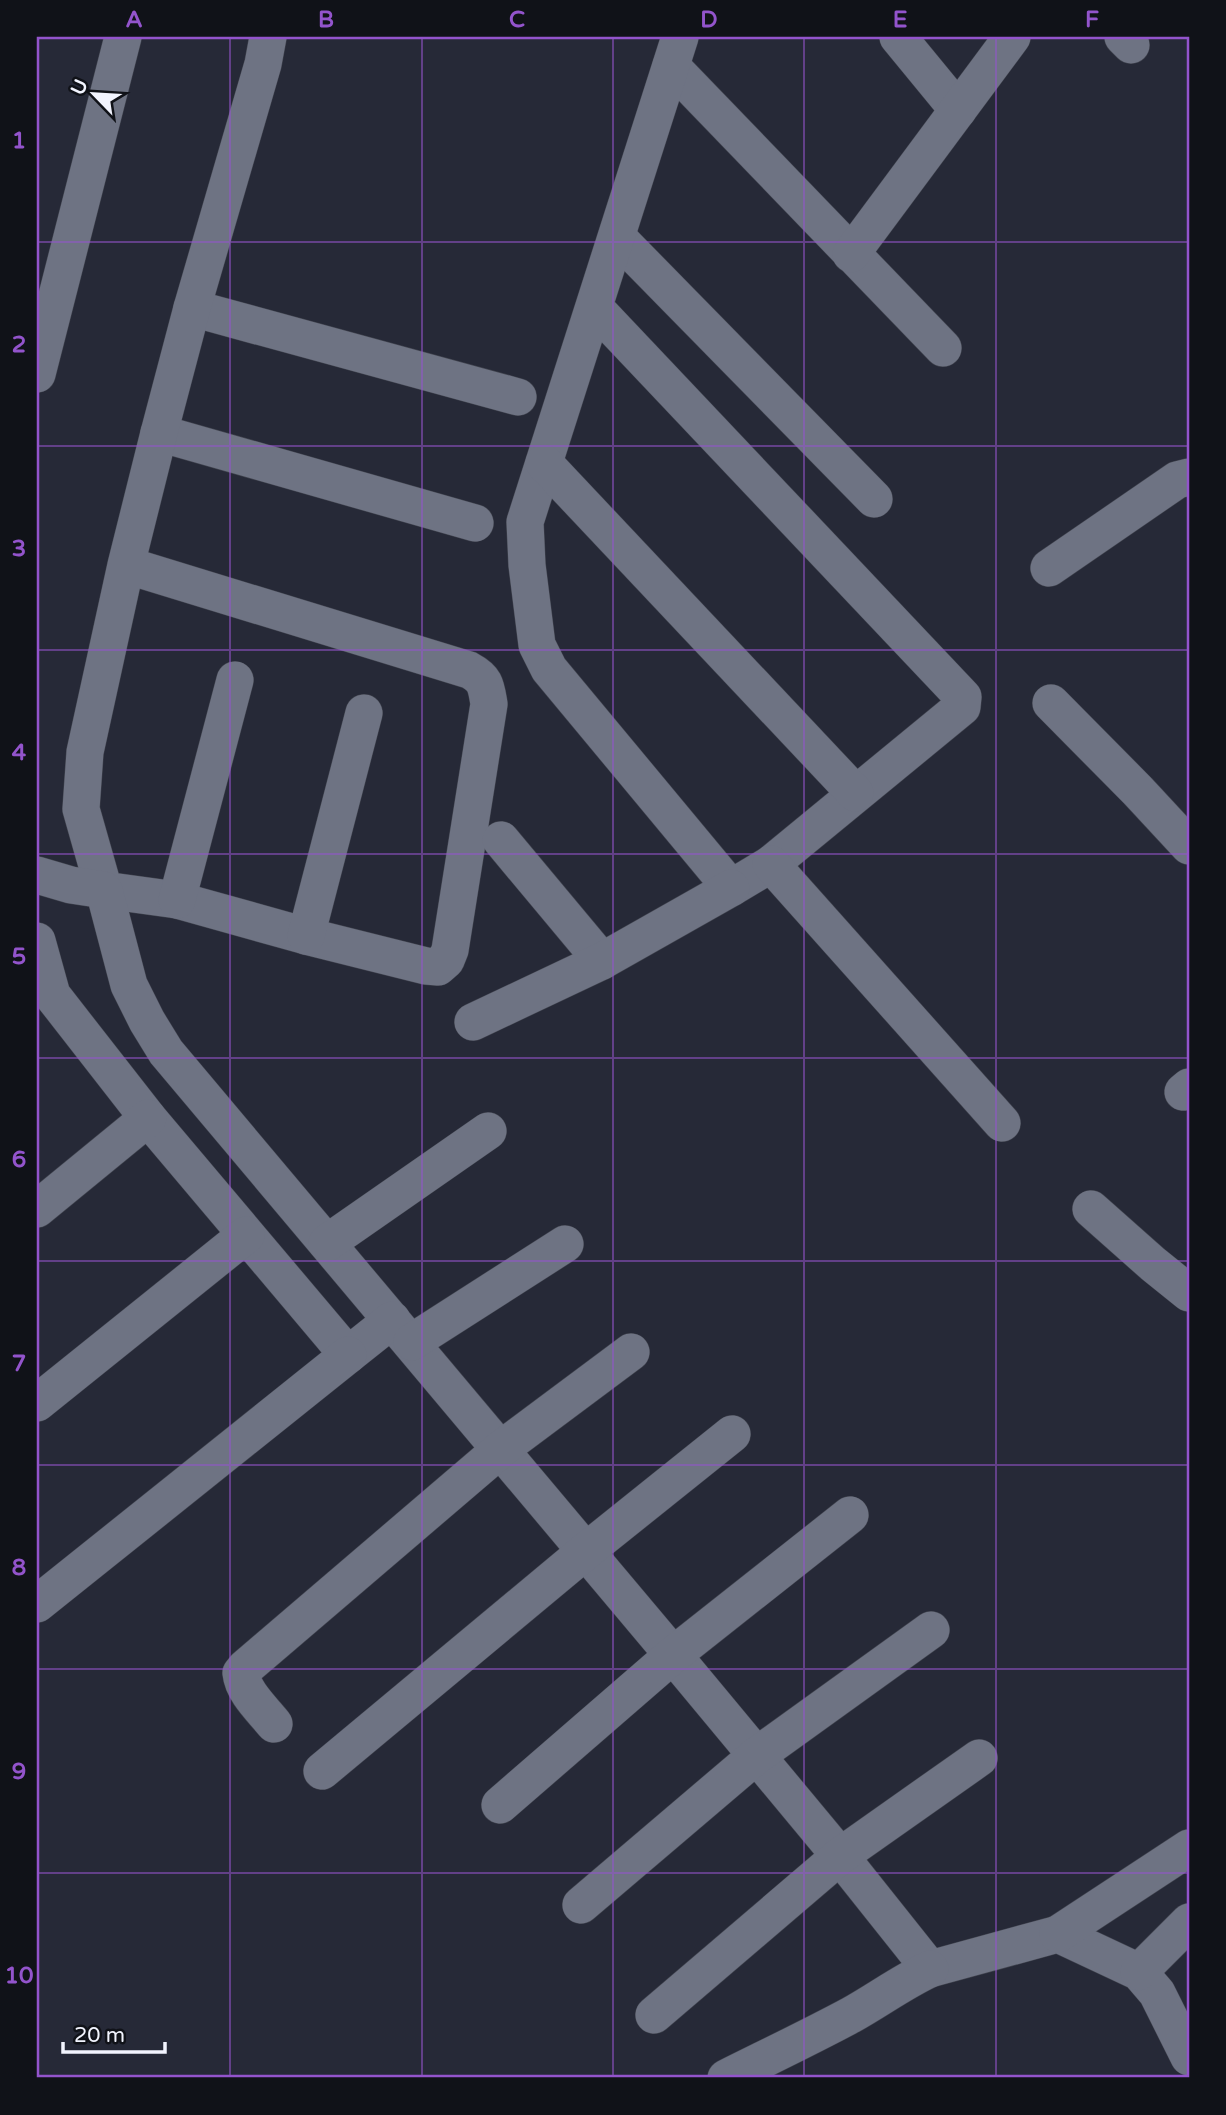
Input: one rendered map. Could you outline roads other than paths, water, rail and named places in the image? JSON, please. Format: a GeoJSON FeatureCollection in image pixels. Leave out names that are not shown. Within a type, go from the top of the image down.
{"type":"FeatureCollection","features":[{"type":"Feature","properties":{"kind":"street"},"geometry":{"type":"LineString","coordinates":[[37,374],[123,37]]}},
{"type":"Feature","properties":{"kind":"street"},"geometry":{"type":"LineString","coordinates":[[268,37],[191,308],[126,565],[85,752],[81,809],[63,882],[129,985],[166,1052],[673,1655],[930,1969]]}},
{"type":"Feature","properties":{"kind":"street"},"geometry":{"type":"LineString","coordinates":[[898,37],[958,110]]}},
{"type":"Feature","properties":{"kind":"street"},"geometry":{"type":"LineString","coordinates":[[851,254],[1012,37]]}},
{"type":"Feature","properties":{"kind":"street"},"geometry":{"type":"LineString","coordinates":[[675,51],[525,522],[527,565],[537,645],[549,669],[731,888]]}},
{"type":"Feature","properties":{"kind":"street"},"geometry":{"type":"LineString","coordinates":[[675,51],[851,254],[943,348]]}},
{"type":"Feature","properties":{"kind":"street"},"geometry":{"type":"LineString","coordinates":[[617,237],[874,499]]}},
{"type":"Feature","properties":{"kind":"street"},"geometry":{"type":"LineString","coordinates":[[473,1022],[602,961],[771,864],[962,706],[963,697],[594,307]]}},
{"type":"Feature","properties":{"kind":"street"},"geometry":{"type":"LineString","coordinates":[[191,308],[518,397]]}},
{"type":"Feature","properties":{"kind":"street"},"geometry":{"type":"LineString","coordinates":[[159,433],[475,523]]}},
{"type":"Feature","properties":{"kind":"street"},"geometry":{"type":"LineString","coordinates":[[544,463],[855,793]]}},
{"type":"Feature","properties":{"kind":"street"},"geometry":{"type":"LineString","coordinates":[[1049,568],[1177,480],[1189,477]]}},
{"type":"Feature","properties":{"kind":"street"},"geometry":{"type":"LineString","coordinates":[[63,882],[177,900],[426,966],[439,967],[450,950],[489,704],[486,685],[480,676],[469,670],[126,565]]}},
{"type":"Feature","properties":{"kind":"street"},"geometry":{"type":"LineString","coordinates":[[177,900],[235,680]]}},
{"type":"Feature","properties":{"kind":"street"},"geometry":{"type":"LineString","coordinates":[[1051,703],[1139,791],[1189,846]]}},
{"type":"Feature","properties":{"kind":"street"},"geometry":{"type":"LineString","coordinates":[[306,936],[364,713]]}},
{"type":"Feature","properties":{"kind":"street"},"geometry":{"type":"LineString","coordinates":[[501,840],[602,961]]}},
{"type":"Feature","properties":{"kind":"street"},"geometry":{"type":"LineString","coordinates":[[771,864],[1002,1123]]}},
{"type":"Feature","properties":{"kind":"street"},"geometry":{"type":"LineString","coordinates":[[37,941],[44,1001],[148,1118],[246,1235],[353,1351]]}},
{"type":"Feature","properties":{"kind":"street"},"geometry":{"type":"LineString","coordinates":[[37,1209],[148,1118]]}},
{"type":"Feature","properties":{"kind":"street"},"geometry":{"type":"LineString","coordinates":[[327,1243],[488,1131]]}},
{"type":"Feature","properties":{"kind":"street"},"geometry":{"type":"LineString","coordinates":[[1091,1209],[1189,1293]]}},
{"type":"Feature","properties":{"kind":"street"},"geometry":{"type":"LineString","coordinates":[[37,1403],[246,1235]]}},
{"type":"Feature","properties":{"kind":"street"},"geometry":{"type":"LineString","coordinates":[[37,1604],[353,1351],[565,1244]]}},
{"type":"Feature","properties":{"kind":"street"},"geometry":{"type":"LineString","coordinates":[[274,1724],[243,1682],[241,1676],[245,1668],[501,1449],[631,1352]]}},
{"type":"Feature","properties":{"kind":"street"},"geometry":{"type":"LineString","coordinates":[[322,1771],[586,1551],[732,1434]]}},
{"type":"Feature","properties":{"kind":"street"},"geometry":{"type":"LineString","coordinates":[[500,1805],[673,1655],[850,1516]]}},
{"type":"Feature","properties":{"kind":"street"},"geometry":{"type":"LineString","coordinates":[[580,1905],[756,1756],[930,1630]]}},
{"type":"Feature","properties":{"kind":"street"},"geometry":{"type":"LineString","coordinates":[[654,2015],[840,1856],[979,1758]]}},
{"type":"Feature","properties":{"kind":"street"},"geometry":{"type":"LineString","coordinates":[[726,2078],[868,2005],[903,1982],[930,1969],[1058,1934],[1189,1848]]}},
{"type":"Feature","properties":{"kind":"street"},"geometry":{"type":"LineString","coordinates":[[1139,1972],[1189,1922]]}},
{"type":"Feature","properties":{"kind":"street"},"geometry":{"type":"LineString","coordinates":[[1058,1934],[1139,1972],[1157,1993],[1189,2057]]}}]}
